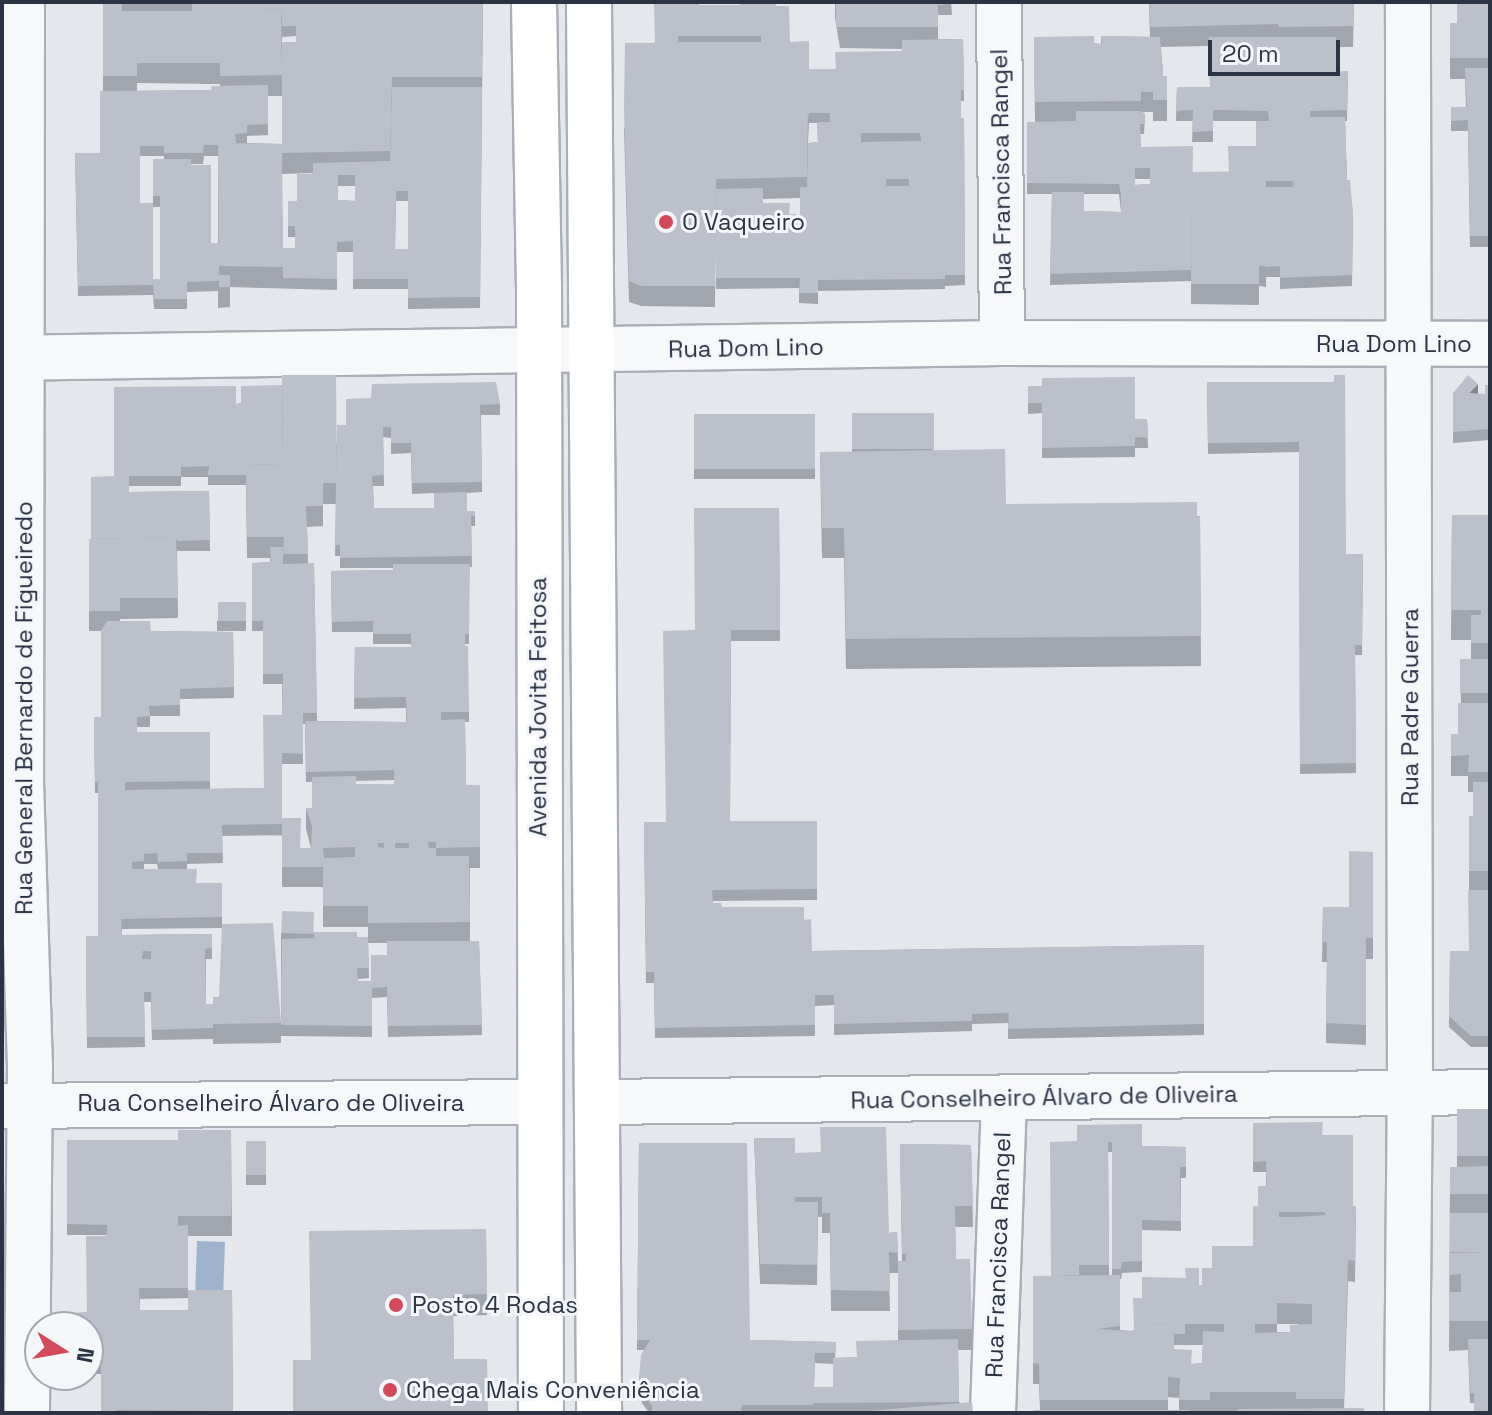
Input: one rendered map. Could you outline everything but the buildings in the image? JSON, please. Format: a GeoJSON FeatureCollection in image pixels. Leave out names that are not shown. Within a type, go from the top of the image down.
{"type":"FeatureCollection","features":[{"type":"Feature","properties":{"kind":"main road","name":"Avenida Jovita Feitosa"},"geometry":{"type":"LineString","coordinates":[[534,2],[541,1413]]}},
{"type":"Feature","properties":{"kind":"main road"},"geometry":{"type":"LineString","coordinates":[[589,2],[599,1413]]}},
{"type":"Feature","properties":{"kind":"street","name":"Rua General Bernardo de Figueiredo"},"geometry":{"type":"LineString","coordinates":[[22,2],[13,358],[12,780],[16,1105],[27,1413]]}},
{"type":"Feature","properties":{"kind":"street","name":"Rua Francisca Rangel"},"geometry":{"type":"LineString","coordinates":[[999,2],[1002,343]]}},
{"type":"Feature","properties":{"kind":"street","name":"Rua Padre Guerra"},"geometry":{"type":"LineString","coordinates":[[1407,1413],[1410,1092],[1408,2]]}},
{"type":"Feature","properties":{"kind":"street","name":"Rua Dom Lino"},"geometry":{"type":"LineString","coordinates":[[13,358],[1002,343],[1490,344]]}},
{"type":"Feature","properties":{"kind":"street","name":"Rua Conselheiro Álvaro de Oliveira"},"geometry":{"type":"LineString","coordinates":[[598,1102],[1490,1092]]}},
{"type":"Feature","properties":{"kind":"street","name":"Rua Francisca Rangel"},"geometry":{"type":"LineString","coordinates":[[993,1413],[1004,1097]]}},
{"type":"Feature","properties":{"kind":"street","name":"Rua Conselheiro Álvaro de Oliveira"},"geometry":{"type":"LineString","coordinates":[[16,1105],[539,1102]]}},
{"type":"Feature","properties":{"kind":"water"},"geometry":{"type":"Polygon","coordinates":[[[197,1241],[225,1242],[223,1300],[195,1299],[197,1241]]]}},
{"type":"Feature","properties":{"kind":"place","name":"O Vaqueiro"},"geometry":{"type":"Point","coordinates":[666,222]}},
{"type":"Feature","properties":{"kind":"place","name":"Posto 4 Rodas"},"geometry":{"type":"Point","coordinates":[396,1305]}},
{"type":"Feature","properties":{"kind":"place","name":"Chega Mais Conveniência"},"geometry":{"type":"Point","coordinates":[390,1390]}}]}
